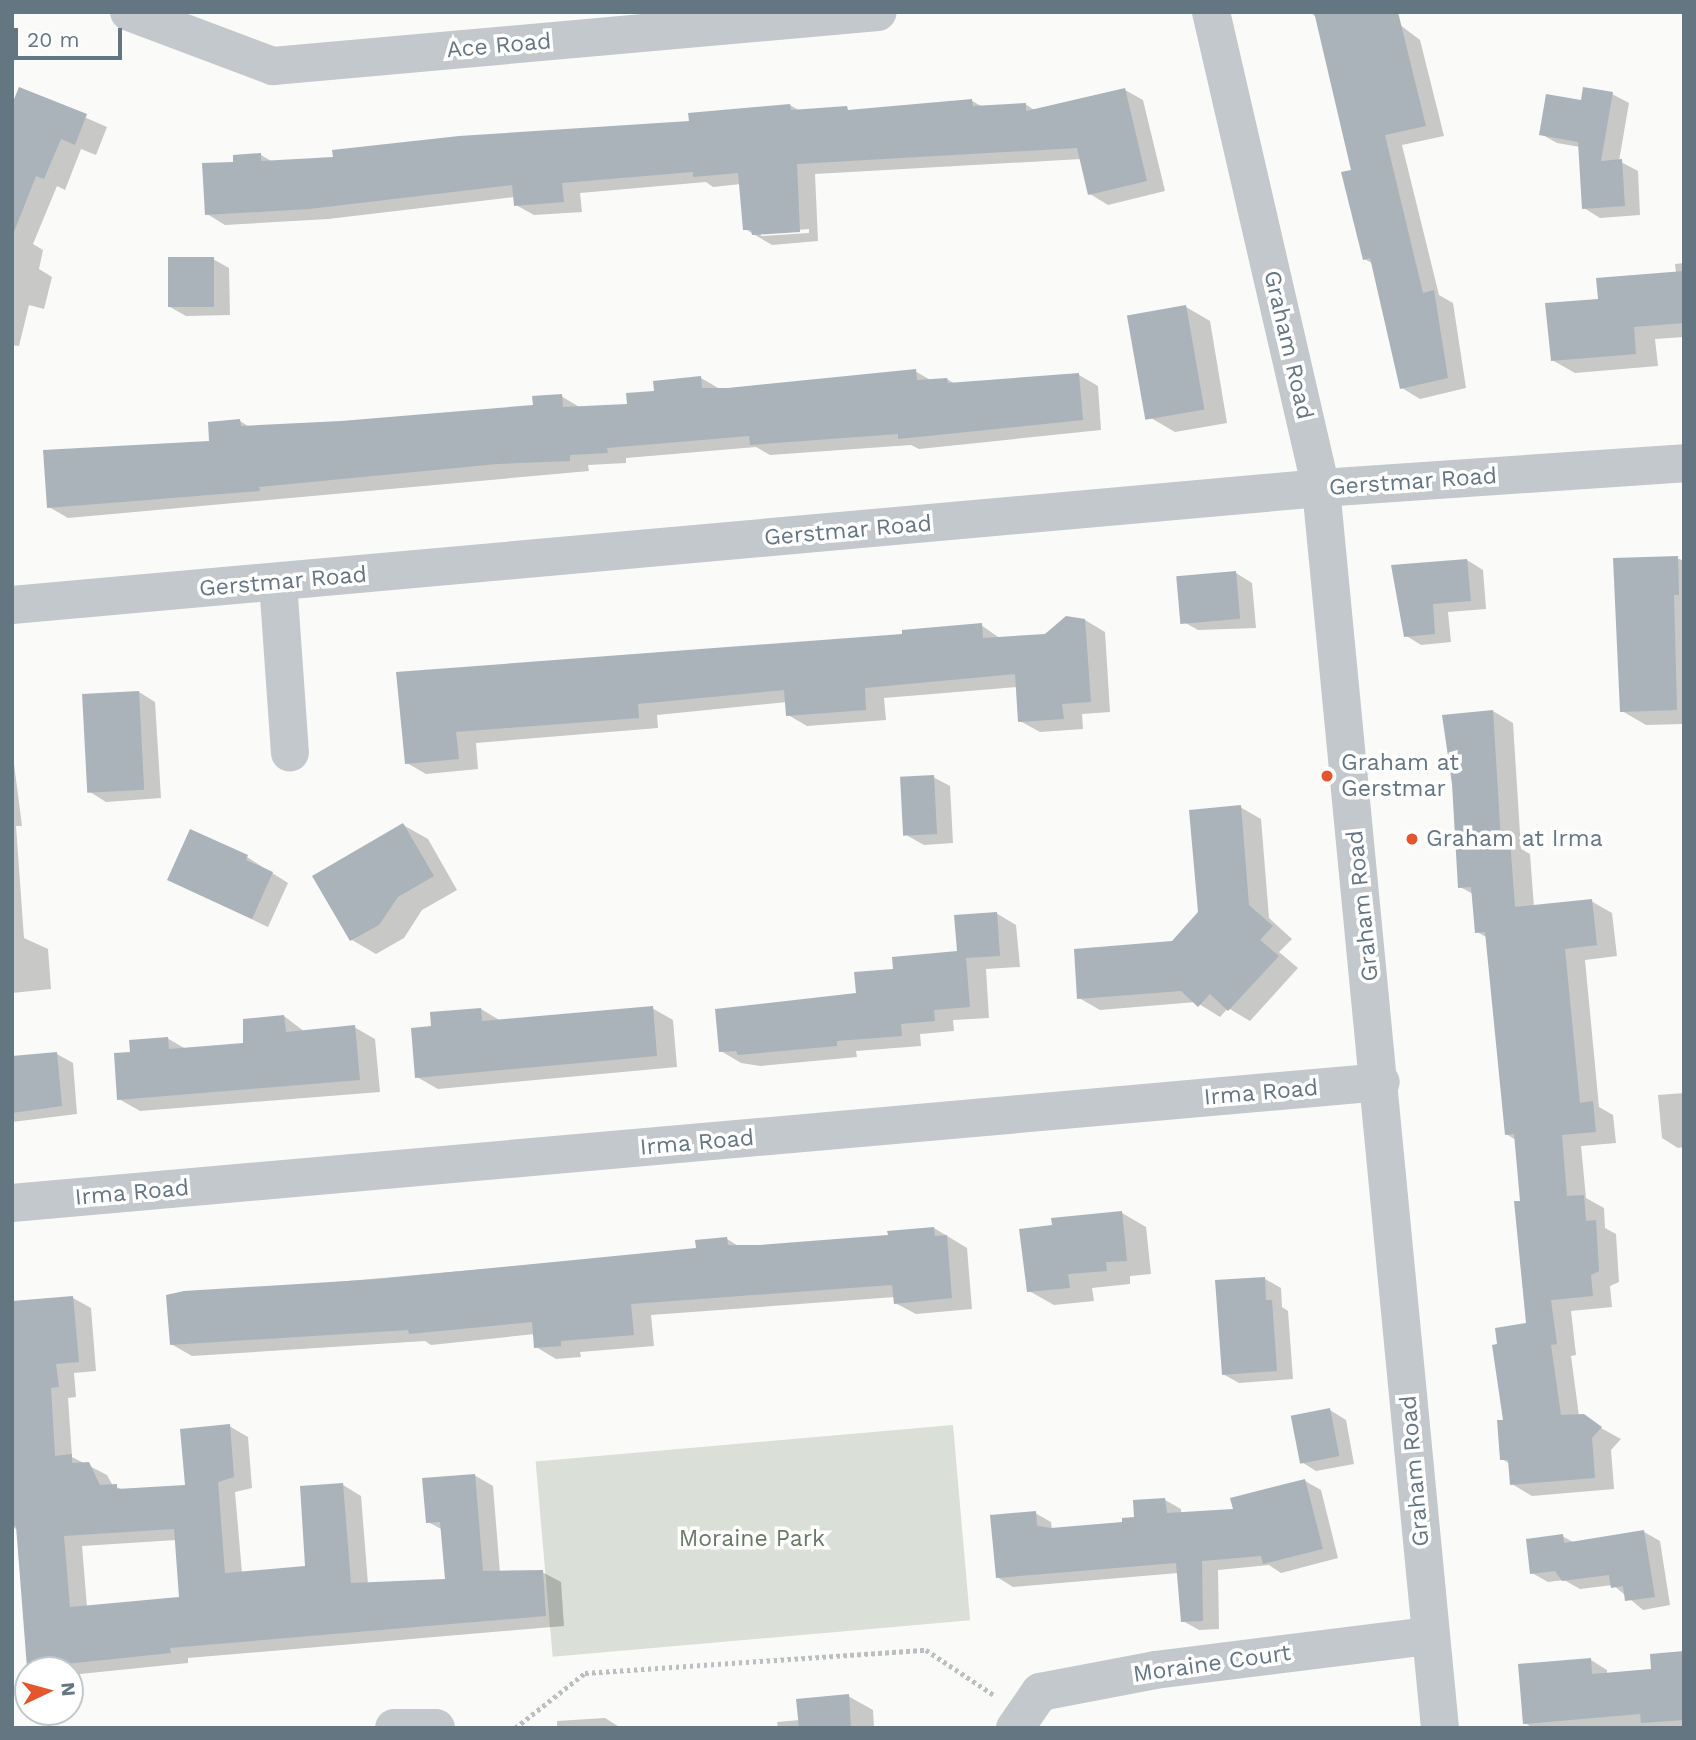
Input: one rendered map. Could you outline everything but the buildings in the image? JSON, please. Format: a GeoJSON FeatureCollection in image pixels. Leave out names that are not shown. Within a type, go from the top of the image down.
{"type":"FeatureCollection","features":[{"type":"Feature","properties":{"kind":"street","name":"Ace Road"},"geometry":{"type":"LineString","coordinates":[[129,12],[273,66],[878,12]]}},
{"type":"Feature","properties":{"kind":"street","name":"Graham Road"},"geometry":{"type":"LineString","coordinates":[[1210,12],[1321,488],[1381,1082],[1429,1636],[1440,1728]]}},
{"type":"Feature","properties":{"kind":"street","name":"Gerstmar Road"},"geometry":{"type":"LineString","coordinates":[[12,606],[1321,488],[1684,463]]}},
{"type":"Feature","properties":{"kind":"street"},"geometry":{"type":"LineString","coordinates":[[278,582],[290,753]]}},
{"type":"Feature","properties":{"kind":"street","name":"Irma Road"},"geometry":{"type":"LineString","coordinates":[[12,1203],[1381,1082]]}},
{"type":"Feature","properties":{"kind":"street","name":"Moraine Court"},"geometry":{"type":"LineString","coordinates":[[1020,1722],[1040,1692],[1155,1670],[1429,1636]]}},
{"type":"Feature","properties":{"kind":"street"},"geometry":{"type":"LineString","coordinates":[[394,1728],[436,1728]]}},
{"type":"Feature","properties":{"kind":"path"},"geometry":{"type":"LineString","coordinates":[[515,1728],[585,1673],[926,1650],[1020,1722]]}},
{"type":"Feature","properties":{"kind":"green space","name":"Moraine Park"},"geometry":{"type":"Polygon","coordinates":[[[953,1425],[970,1620],[553,1657],[536,1462],[953,1425]]]}},
{"type":"Feature","properties":{"kind":"place","name":"Graham at Gerstmar"},"geometry":{"type":"Point","coordinates":[1327,776]}},
{"type":"Feature","properties":{"kind":"place","name":"Graham at Irma"},"geometry":{"type":"Point","coordinates":[1412,839]}}]}
